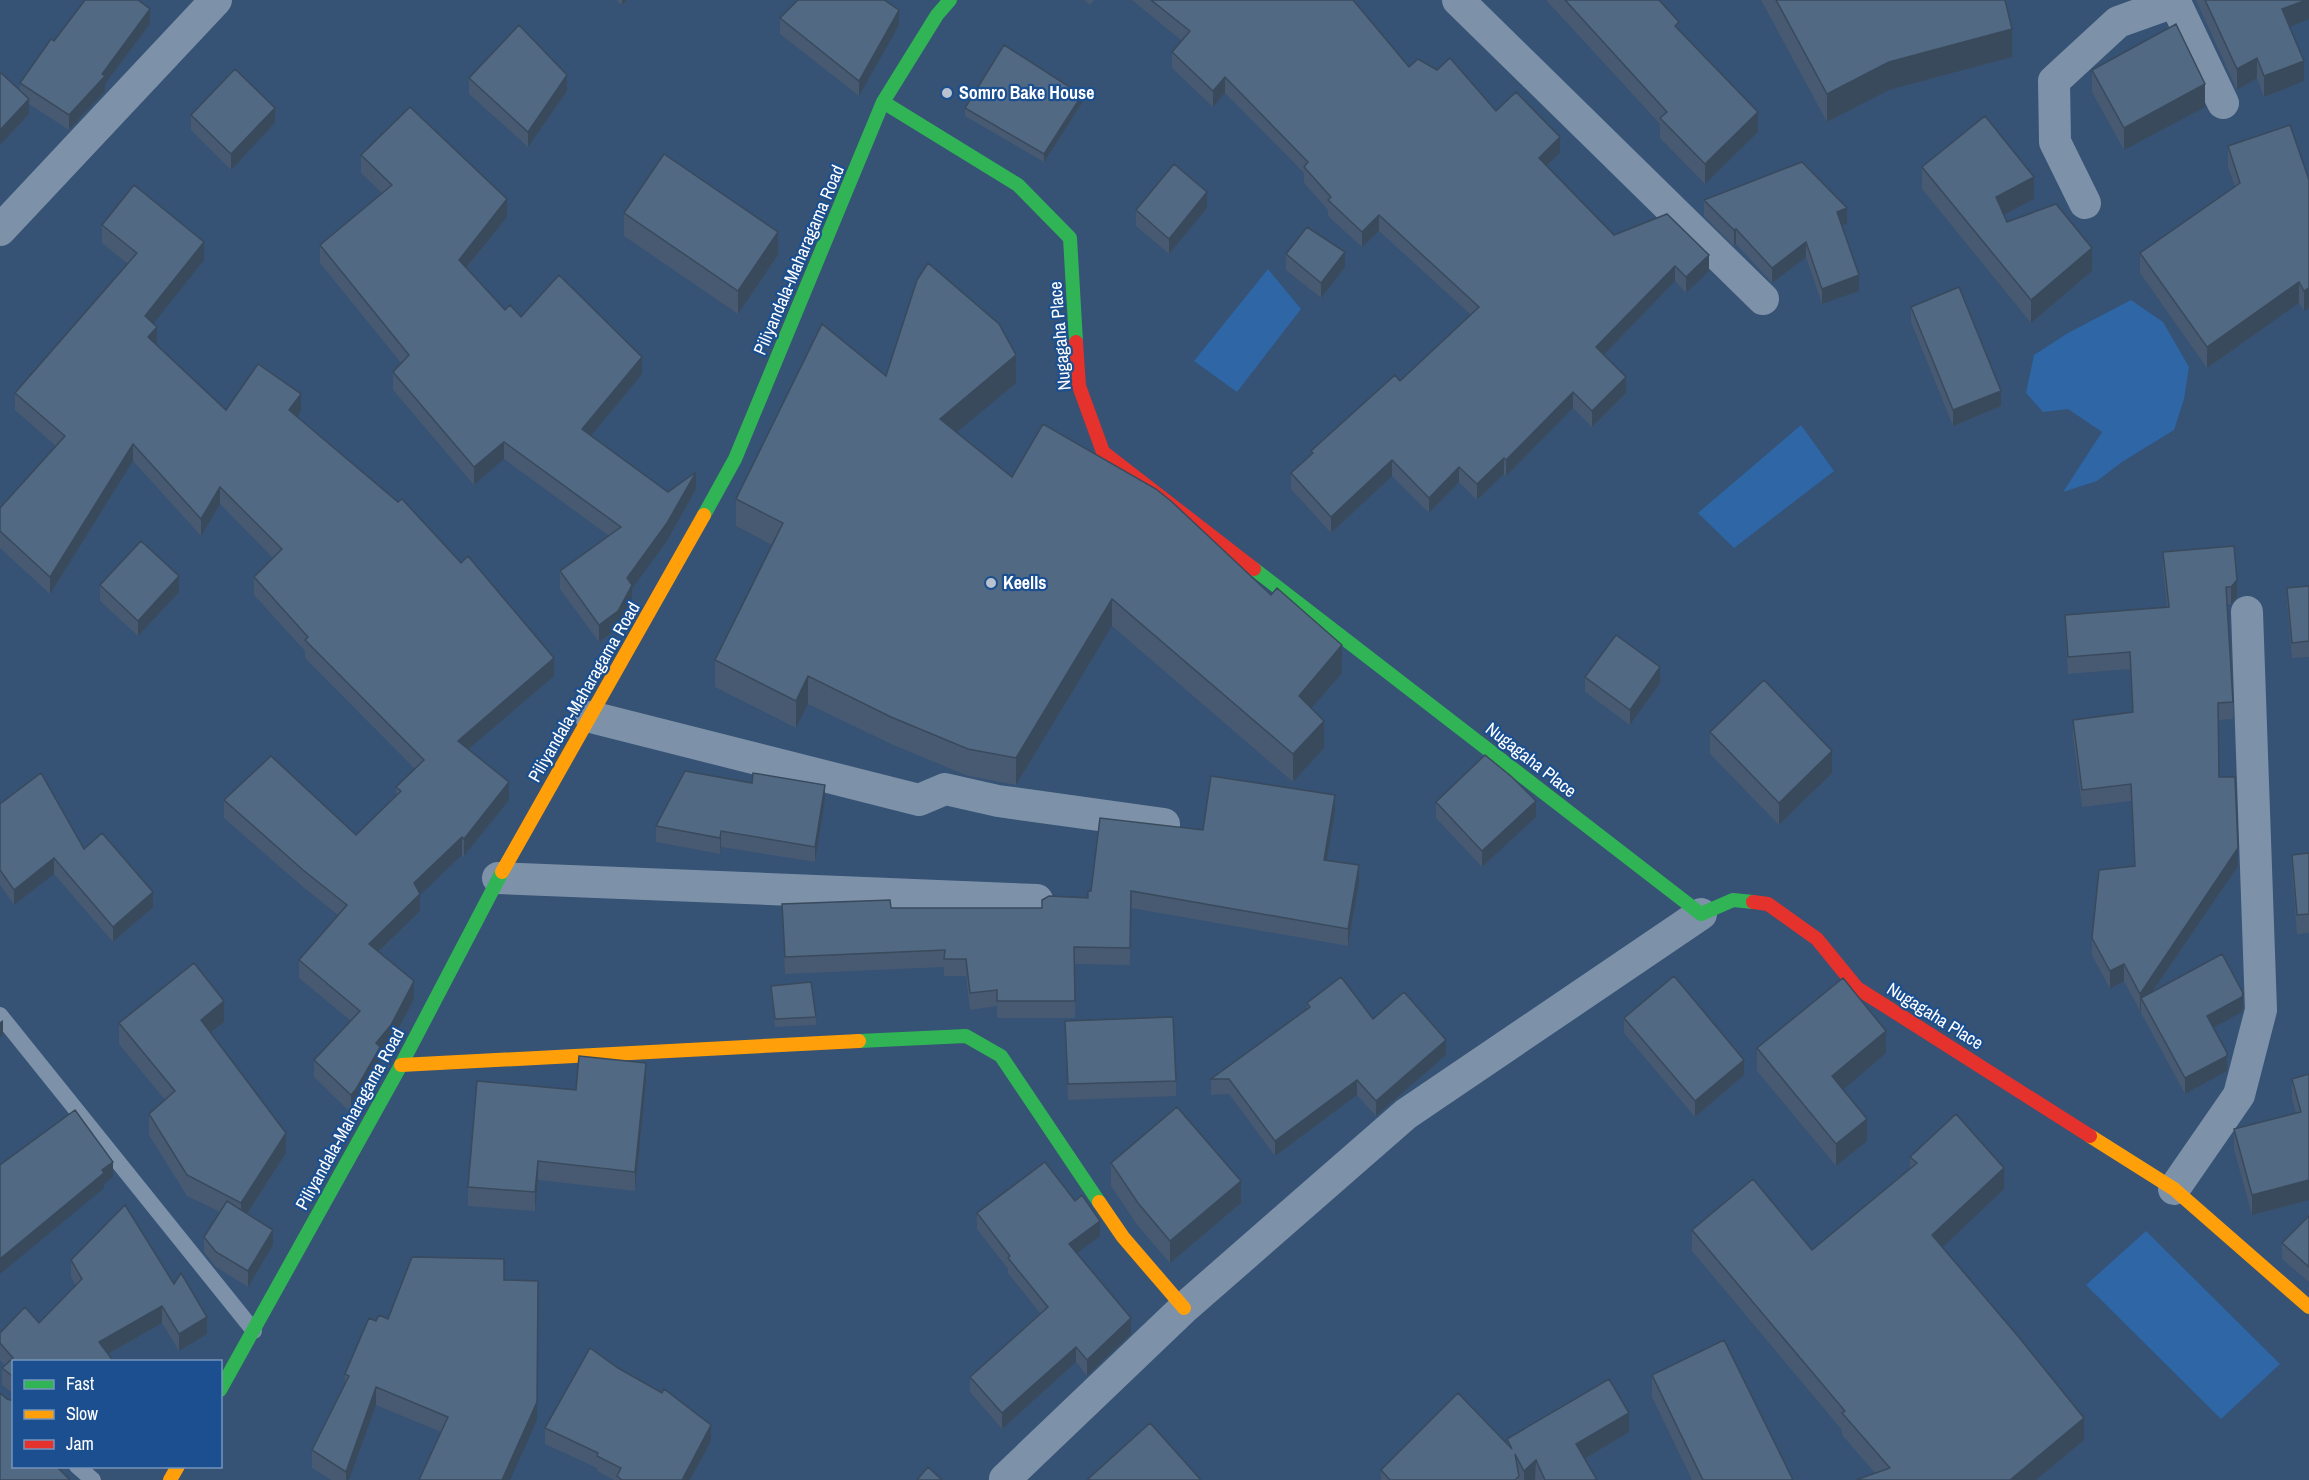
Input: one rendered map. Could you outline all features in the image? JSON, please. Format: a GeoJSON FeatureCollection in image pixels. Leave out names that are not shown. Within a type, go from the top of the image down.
{"type":"FeatureCollection","features":[{"type":"Feature","properties":{"kind":"street"},"geometry":{"type":"LineString","coordinates":[[0,230],[216,0]]}},
{"type":"Feature","properties":{"kind":"street"},"geometry":{"type":"LineString","coordinates":[[1458,0],[1763,299]]}},
{"type":"Feature","properties":{"kind":"street"},"geometry":{"type":"LineString","coordinates":[[2085,203],[2055,142],[2054,81],[2118,22],[2174,1],[2223,103]]}},
{"type":"Feature","properties":{"kind":"street","name":"Piliyandala-Maharagama Road"},"geometry":{"type":"LineString","coordinates":[[222,1387],[401,1065],[498,879],[735,459],[884,102],[936,5]]}},
{"type":"Feature","properties":{"kind":"street","name":"Nugagaha Place"},"geometry":{"type":"LineString","coordinates":[[884,102],[1018,185],[1070,238],[1079,386],[1103,452],[1701,914],[1733,900],[1768,904],[1817,939],[1857,988],[2174,1189],[2309,1307]]}},
{"type":"Feature","properties":{"kind":"street"},"geometry":{"type":"LineString","coordinates":[[2174,1189],[2239,1095],[2261,1010],[2247,612]]}},
{"type":"Feature","properties":{"kind":"street"},"geometry":{"type":"LineString","coordinates":[[591,717],[919,800],[945,789],[998,801],[1164,824]]}},
{"type":"Feature","properties":{"kind":"street"},"geometry":{"type":"LineString","coordinates":[[498,879],[1036,900]]}},
{"type":"Feature","properties":{"kind":"street"},"geometry":{"type":"LineString","coordinates":[[1005,1479],[1184,1308],[1406,1114],[1701,914]]}},
{"type":"Feature","properties":{"kind":"street"},"geometry":{"type":"LineString","coordinates":[[401,1065],[966,1036],[1001,1056],[1123,1237],[1184,1308]]}},
{"type":"Feature","properties":{"kind":"lane"},"geometry":{"type":"LineString","coordinates":[[0,1015],[254,1331]]}},
{"type":"Feature","properties":{"kind":"lane"},"geometry":{"type":"LineString","coordinates":[[78,1468],[93,1480]]}},
{"type":"Feature","properties":{"kind":"shaded area"},"geometry":{"type":"Polygon","coordinates":[[[1268,269],[1301,309],[1237,392],[1194,361],[1268,269]]]}},
{"type":"Feature","properties":{"kind":"shaded area"},"geometry":{"type":"Polygon","coordinates":[[[2131,300],[2163,322],[2189,367],[2184,399],[2174,430],[2122,462],[2097,481],[2063,492],[2102,432],[2068,409],[2043,412],[2026,393],[2034,355],[2068,333],[2131,300]]]}},
{"type":"Feature","properties":{"kind":"shaded area"},"geometry":{"type":"Polygon","coordinates":[[[1801,425],[1834,471],[1734,548],[1698,513],[1801,425]]]}},
{"type":"Feature","properties":{"kind":"shaded area"},"geometry":{"type":"Polygon","coordinates":[[[2146,1231],[2280,1364],[2221,1419],[2086,1285],[2146,1231]]]}},
{"type":"Feature","properties":{"kind":"building"},"geometry":{"type":"Polygon","coordinates":[[[85,0],[138,0],[150,9],[102,74],[105,76],[69,115],[20,83],[51,39],[54,41],[85,0]]]}},
{"type":"Feature","properties":{"kind":"building"},"geometry":{"type":"Polygon","coordinates":[[[798,0],[884,0],[899,10],[859,81],[780,18],[798,0]]]}},
{"type":"Feature","properties":{"kind":"building"},"geometry":{"type":"Polygon","coordinates":[[[1151,0],[1353,0],[1409,67],[1418,59],[1437,70],[1450,58],[1496,111],[1516,92],[1560,137],[1539,158],[1614,235],[1667,214],[1709,255],[1686,277],[1675,266],[1596,347],[1626,377],[1592,411],[1573,392],[1506,460],[1504,458],[1477,484],[1459,467],[1429,498],[1392,460],[1331,517],[1291,473],[1313,453],[1311,451],[1395,375],[1400,381],[1479,307],[1379,215],[1362,232],[1328,200],[1331,197],[1304,167],[1308,162],[1225,77],[1213,91],[1172,52],[1190,31],[1151,0]]]}},
{"type":"Feature","properties":{"kind":"building"},"geometry":{"type":"Polygon","coordinates":[[[1565,0],[1659,0],[1679,22],[1675,26],[1758,112],[1705,164],[1660,118],[1667,112],[1565,0]]]}},
{"type":"Feature","properties":{"kind":"building"},"geometry":{"type":"Polygon","coordinates":[[[1776,0],[2005,0],[2012,29],[1889,62],[1827,94],[1776,0]]]}},
{"type":"Feature","properties":{"kind":"building"},"geometry":{"type":"Polygon","coordinates":[[[2205,0],[2306,0],[2282,9],[2304,61],[2264,76],[2257,58],[2237,69],[2205,0]]]}},
{"type":"Feature","properties":{"kind":"building"},"geometry":{"type":"Polygon","coordinates":[[[2176,24],[2205,84],[2124,128],[2092,70],[2176,24]]]}},
{"type":"Feature","properties":{"kind":"building"},"geometry":{"type":"Polygon","coordinates":[[[519,25],[567,75],[528,132],[469,78],[519,25]]]}},
{"type":"Feature","properties":{"kind":"building"},"geometry":{"type":"Polygon","coordinates":[[[1004,45],[1082,95],[1044,154],[965,108],[1004,45]]]}},
{"type":"Feature","properties":{"kind":"building"},"geometry":{"type":"Polygon","coordinates":[[[235,69],[275,108],[231,154],[191,115],[235,69]]]}},
{"type":"Feature","properties":{"kind":"building"},"geometry":{"type":"Polygon","coordinates":[[[0,72],[29,99],[0,130],[0,72]]]}},
{"type":"Feature","properties":{"kind":"building"},"geometry":{"type":"Polygon","coordinates":[[[410,107],[507,199],[459,260],[505,310],[510,305],[521,317],[559,275],[642,357],[582,429],[668,492],[696,472],[667,523],[627,578],[632,585],[618,611],[599,625],[560,571],[621,527],[504,442],[474,467],[393,372],[409,355],[320,245],[392,185],[361,155],[410,107]]]}},
{"type":"Feature","properties":{"kind":"building"},"geometry":{"type":"Polygon","coordinates":[[[1985,116],[2034,177],[1996,197],[2007,222],[2056,204],[2092,248],[2031,300],[1922,167],[1985,116]]]}},
{"type":"Feature","properties":{"kind":"building"},"geometry":{"type":"Polygon","coordinates":[[[2290,125],[2309,180],[2309,288],[2304,291],[2299,282],[2207,347],[2140,253],[2240,183],[2228,146],[2290,125]]]}},
{"type":"Feature","properties":{"kind":"building"},"geometry":{"type":"Polygon","coordinates":[[[664,154],[778,232],[738,291],[624,213],[664,154]]]}},
{"type":"Feature","properties":{"kind":"building"},"geometry":{"type":"Polygon","coordinates":[[[1802,162],[1847,208],[1837,212],[1859,275],[1822,289],[1806,242],[1772,268],[1736,229],[1734,230],[1704,200],[1802,162]]]}},
{"type":"Feature","properties":{"kind":"building"},"geometry":{"type":"Polygon","coordinates":[[[1174,164],[1207,192],[1169,239],[1136,210],[1174,164]]]}},
{"type":"Feature","properties":{"kind":"building"},"geometry":{"type":"Polygon","coordinates":[[[134,185],[204,242],[145,316],[157,327],[148,337],[226,410],[258,364],[301,394],[289,410],[398,502],[402,499],[461,563],[468,556],[554,658],[458,741],[509,782],[464,839],[462,837],[414,883],[420,894],[369,944],[414,981],[391,1025],[376,1043],[380,1047],[351,1095],[314,1060],[360,1011],[299,960],[347,905],[303,870],[224,800],[271,756],[356,835],[401,791],[396,787],[424,760],[305,640],[308,637],[254,577],[282,549],[220,487],[201,519],[133,444],[50,577],[0,531],[0,508],[65,436],[15,393],[137,253],[102,225],[134,185]]]}},
{"type":"Feature","properties":{"kind":"building"},"geometry":{"type":"Polygon","coordinates":[[[1307,227],[1345,252],[1321,283],[1286,254],[1307,227]]]}},
{"type":"Feature","properties":{"kind":"building"},"geometry":{"type":"Polygon","coordinates":[[[928,263],[999,324],[1016,355],[940,419],[1012,477],[1043,424],[1156,489],[1271,595],[1277,588],[1342,645],[1299,696],[1324,721],[1293,754],[1112,599],[1016,758],[968,749],[891,717],[808,676],[796,701],[715,660],[783,523],[736,499],[822,324],[886,376],[917,280],[928,263]]]}},
{"type":"Feature","properties":{"kind":"building"},"geometry":{"type":"Polygon","coordinates":[[[1959,287],[2001,391],[1953,410],[1911,307],[1959,287]]]}},
{"type":"Feature","properties":{"kind":"building"},"geometry":{"type":"Polygon","coordinates":[[[141,541],[179,576],[138,621],[100,585],[141,541]]]}},
{"type":"Feature","properties":{"kind":"building"},"geometry":{"type":"Polygon","coordinates":[[[2234,546],[2237,580],[2231,587],[2226,587],[2233,702],[2218,703],[2219,777],[2235,777],[2238,848],[2140,994],[2124,964],[2110,971],[2092,938],[2099,870],[2135,866],[2131,784],[2082,790],[2073,720],[2133,712],[2130,652],[2068,657],[2065,615],[2169,607],[2163,552],[2234,546]]]}},
{"type":"Feature","properties":{"kind":"building"},"geometry":{"type":"Polygon","coordinates":[[[2309,586],[2309,641],[2292,643],[2287,588],[2309,586]]]}},
{"type":"Feature","properties":{"kind":"building"},"geometry":{"type":"Polygon","coordinates":[[[1616,635],[1660,667],[1630,710],[1585,677],[1616,635]]]}},
{"type":"Feature","properties":{"kind":"building"},"geometry":{"type":"Polygon","coordinates":[[[1764,680],[1832,751],[1779,803],[1710,732],[1764,680]]]}},
{"type":"Feature","properties":{"kind":"building"},"geometry":{"type":"Polygon","coordinates":[[[1485,755],[1536,801],[1482,851],[1436,802],[1485,755]]]}},
{"type":"Feature","properties":{"kind":"building"},"geometry":{"type":"Polygon","coordinates":[[[685,771],[752,783],[753,773],[825,785],[815,847],[721,831],[720,838],[656,826],[685,771]]]}},
{"type":"Feature","properties":{"kind":"building"},"geometry":{"type":"Polygon","coordinates":[[[41,773],[84,849],[102,833],[153,892],[113,927],[54,858],[14,890],[0,870],[0,804],[41,773]]]}},
{"type":"Feature","properties":{"kind":"building"},"geometry":{"type":"Polygon","coordinates":[[[1211,776],[1335,795],[1324,860],[1359,865],[1348,929],[1131,891],[1130,948],[1074,947],[1075,1001],[997,1001],[997,990],[970,993],[966,959],[944,959],[945,950],[785,957],[782,904],[890,900],[891,908],[1042,908],[1042,900],[1049,896],[1088,898],[1088,891],[1091,891],[1100,818],[1203,830],[1211,776]]]}},
{"type":"Feature","properties":{"kind":"building"},"geometry":{"type":"Polygon","coordinates":[[[2309,853],[2309,914],[2297,915],[2292,855],[2309,853]]]}},
{"type":"Feature","properties":{"kind":"building"},"geometry":{"type":"Polygon","coordinates":[[[2222,954],[2243,993],[2242,997],[2207,1016],[2227,1056],[2185,1078],[2141,998],[2222,954]]]}},
{"type":"Feature","properties":{"kind":"building"},"geometry":{"type":"Polygon","coordinates":[[[194,963],[224,1001],[201,1020],[286,1133],[241,1203],[187,1175],[149,1114],[175,1091],[119,1023],[194,963]]]}},
{"type":"Feature","properties":{"kind":"building"},"geometry":{"type":"Polygon","coordinates":[[[1674,976],[1744,1060],[1695,1101],[1624,1018],[1674,976]]]}},
{"type":"Feature","properties":{"kind":"building"},"geometry":{"type":"Polygon","coordinates":[[[1341,977],[1373,1019],[1404,992],[1446,1040],[1376,1101],[1357,1080],[1275,1141],[1229,1079],[1211,1079],[1310,1007],[1307,1003],[1341,977]]]}},
{"type":"Feature","properties":{"kind":"building"},"geometry":{"type":"Polygon","coordinates":[[[1843,978],[1886,1031],[1832,1076],[1867,1119],[1836,1144],[1757,1048],[1843,978]]]}},
{"type":"Feature","properties":{"kind":"building"},"geometry":{"type":"Polygon","coordinates":[[[811,982],[816,1017],[775,1019],[771,986],[811,982]]]}},
{"type":"Feature","properties":{"kind":"building"},"geometry":{"type":"Polygon","coordinates":[[[1173,1017],[1176,1081],[1068,1084],[1065,1021],[1173,1017]]]}},
{"type":"Feature","properties":{"kind":"building"},"geometry":{"type":"Polygon","coordinates":[[[579,1056],[646,1063],[635,1172],[538,1161],[535,1192],[468,1187],[477,1081],[576,1090],[579,1056]]]}},
{"type":"Feature","properties":{"kind":"building"},"geometry":{"type":"Polygon","coordinates":[[[2309,1074],[2309,1180],[2252,1195],[2234,1129],[2301,1112],[2292,1079],[2309,1074]]]}},
{"type":"Feature","properties":{"kind":"building"},"geometry":{"type":"Polygon","coordinates":[[[1177,1107],[1241,1181],[1170,1241],[1138,1203],[1111,1163],[1177,1107]]]}},
{"type":"Feature","properties":{"kind":"building"},"geometry":{"type":"Polygon","coordinates":[[[75,1110],[113,1162],[102,1170],[104,1173],[0,1259],[0,1165],[75,1110]]]}},
{"type":"Feature","properties":{"kind":"building"},"geometry":{"type":"Polygon","coordinates":[[[1956,1114],[2004,1168],[1932,1235],[2084,1418],[2010,1480],[1856,1480],[1890,1468],[1842,1413],[1845,1411],[1692,1230],[1753,1179],[1812,1250],[1917,1163],[1910,1157],[1956,1114]]]}},
{"type":"Feature","properties":{"kind":"building"},"geometry":{"type":"Polygon","coordinates":[[[1045,1162],[1075,1201],[1082,1195],[1100,1221],[1069,1244],[1131,1318],[1087,1360],[1076,1347],[1002,1413],[970,1377],[1048,1307],[1008,1258],[1010,1256],[977,1213],[1045,1162]]]}},
{"type":"Feature","properties":{"kind":"building"},"geometry":{"type":"Polygon","coordinates":[[[227,1201],[273,1230],[248,1271],[216,1252],[204,1237],[227,1201]]]}},
{"type":"Feature","properties":{"kind":"building"},"geometry":{"type":"Polygon","coordinates":[[[125,1205],[174,1284],[181,1273],[207,1317],[179,1334],[162,1306],[99,1342],[112,1360],[12,1360],[12,1376],[2,1368],[13,1358],[0,1343],[0,1333],[25,1307],[39,1323],[82,1279],[71,1260],[125,1205]]]}},
{"type":"Feature","properties":{"kind":"building"},"geometry":{"type":"Polygon","coordinates":[[[2309,1216],[2309,1267],[2282,1243],[2309,1216]]]}},
{"type":"Feature","properties":{"kind":"building"},"geometry":{"type":"Polygon","coordinates":[[[412,1257],[504,1259],[504,1280],[538,1281],[537,1402],[502,1480],[419,1480],[448,1417],[376,1387],[346,1472],[312,1450],[349,1376],[345,1374],[369,1318],[376,1321],[379,1315],[388,1319],[412,1257]]]}},
{"type":"Feature","properties":{"kind":"building"},"geometry":{"type":"Polygon","coordinates":[[[1724,1340],[1793,1480],[1703,1480],[1652,1375],[1724,1340]]]}},
{"type":"Feature","properties":{"kind":"building"},"geometry":{"type":"Polygon","coordinates":[[[590,1348],[618,1368],[662,1393],[664,1389],[711,1425],[682,1480],[622,1480],[617,1476],[621,1468],[597,1456],[598,1453],[545,1428],[590,1348]]]}},
{"type":"Feature","properties":{"kind":"building"},"geometry":{"type":"Polygon","coordinates":[[[1609,1379],[1629,1413],[1576,1444],[1597,1480],[1545,1480],[1536,1460],[1524,1471],[1515,1454],[1519,1476],[1515,1480],[1390,1480],[1381,1470],[1458,1393],[1512,1449],[1507,1439],[1609,1379]]]}},
{"type":"Feature","properties":{"kind":"building"},"geometry":{"type":"Polygon","coordinates":[[[0,1393],[12,1400],[12,1468],[58,1468],[70,1480],[0,1480],[0,1393]]]}},
{"type":"Feature","properties":{"kind":"building"},"geometry":{"type":"Polygon","coordinates":[[[1150,1423],[1201,1480],[1087,1480],[1150,1423]]]}},
{"type":"Feature","properties":{"kind":"building"},"geometry":{"type":"Polygon","coordinates":[[[928,1467],[942,1480],[917,1480],[928,1467]]]}},
{"type":"Feature","properties":{"kind":"traffic: fast"},"geometry":{"type":"LineString","coordinates":[[704,515],[735,459],[883,102],[937,15],[950,0]]}},
{"type":"Feature","properties":{"kind":"traffic: fast"},"geometry":{"type":"LineString","coordinates":[[883,102],[1018,185],[1070,238],[1076,342]]}},
{"type":"Feature","properties":{"kind":"traffic: fast"},"geometry":{"type":"LineString","coordinates":[[1254,569],[1701,914],[1733,900],[1753,902]]}},
{"type":"Feature","properties":{"kind":"traffic: fast"},"geometry":{"type":"LineString","coordinates":[[222,1386],[401,1065],[502,872]]}},
{"type":"Feature","properties":{"kind":"traffic: fast"},"geometry":{"type":"LineString","coordinates":[[859,1041],[966,1036],[1001,1056],[1099,1202]]}},
{"type":"Feature","properties":{"kind":"traffic: slow"},"geometry":{"type":"LineString","coordinates":[[502,872],[704,515]]}},
{"type":"Feature","properties":{"kind":"traffic: slow"},"geometry":{"type":"LineString","coordinates":[[401,1065],[859,1041]]}},
{"type":"Feature","properties":{"kind":"traffic: slow"},"geometry":{"type":"LineString","coordinates":[[2090,1136],[2174,1189],[2309,1307]]}},
{"type":"Feature","properties":{"kind":"traffic: slow"},"geometry":{"type":"LineString","coordinates":[[1099,1202],[1123,1237],[1184,1308]]}},
{"type":"Feature","properties":{"kind":"traffic: slow"},"geometry":{"type":"LineString","coordinates":[[170,1480],[177,1468]]}},
{"type":"Feature","properties":{"kind":"traffic: jam"},"geometry":{"type":"LineString","coordinates":[[1076,342],[1079,386],[1103,452],[1254,569]]}},
{"type":"Feature","properties":{"kind":"traffic: jam"},"geometry":{"type":"LineString","coordinates":[[1753,902],[1768,904],[1817,939],[1857,988],[2090,1136]]}},
{"type":"Feature","properties":{"kind":"place","name":"Somro Bake House"},"geometry":{"type":"Point","coordinates":[947,93]}},
{"type":"Feature","properties":{"kind":"place","name":"Keells"},"geometry":{"type":"Point","coordinates":[991,583]}}]}
